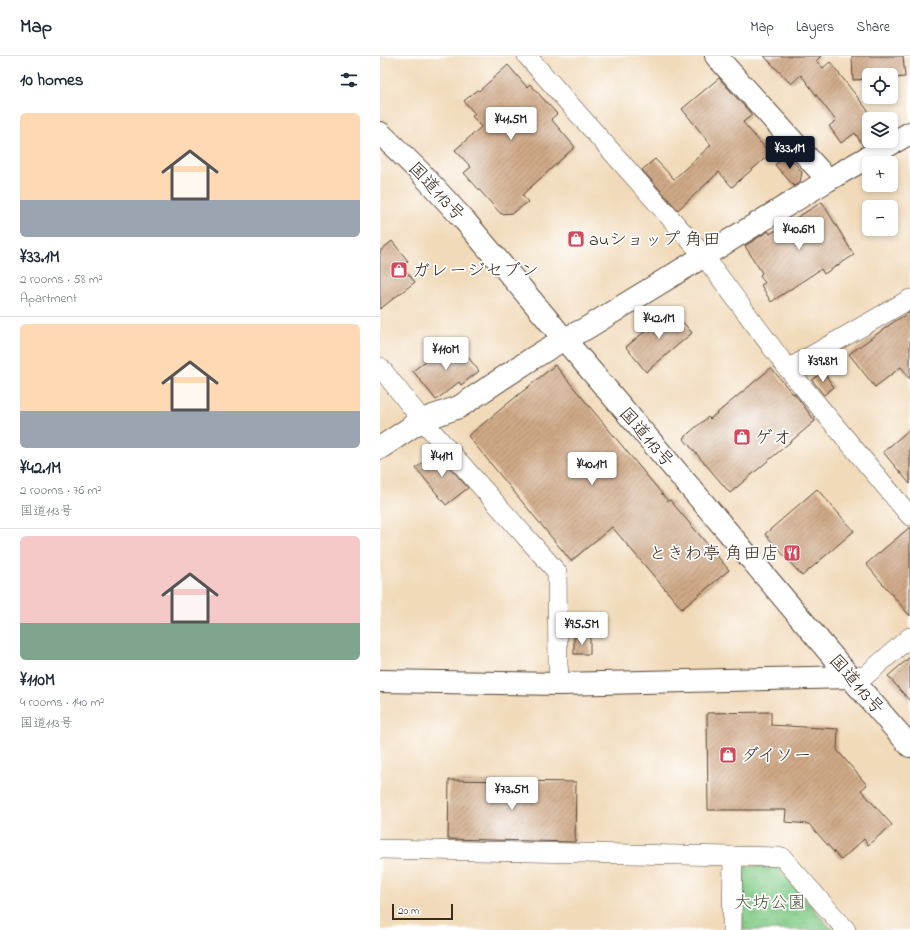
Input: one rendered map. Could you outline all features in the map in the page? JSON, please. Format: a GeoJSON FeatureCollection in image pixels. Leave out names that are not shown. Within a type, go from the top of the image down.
{"type":"FeatureCollection","features":[{"type":"Feature","properties":{"kind":"main road"},"geometry":{"type":"LineString","coordinates":[[716,56],[828,180]]}},
{"type":"Feature","properties":{"kind":"main road","name":"国道113号"},"geometry":{"type":"LineString","coordinates":[[380,133],[420,172],[465,221],[910,746]]}},
{"type":"Feature","properties":{"kind":"main road"},"geometry":{"type":"LineString","coordinates":[[380,448],[422,420],[458,407],[564,339],[585,329],[828,180],[910,133]]}},
{"type":"Feature","properties":{"kind":"main road"},"geometry":{"type":"LineString","coordinates":[[380,681],[560,684],[850,677]]}},
{"type":"Feature","properties":{"kind":"street"},"geometry":{"type":"LineString","coordinates":[[527,56],[704,256],[788,370],[910,516]]}},
{"type":"Feature","properties":{"kind":"street"},"geometry":{"type":"LineString","coordinates":[[788,370],[910,298]]}},
{"type":"Feature","properties":{"kind":"street"},"geometry":{"type":"LineString","coordinates":[[380,367],[422,420],[557,572],[558,665],[560,684]]}},
{"type":"Feature","properties":{"kind":"street"},"geometry":{"type":"LineString","coordinates":[[850,677],[865,676],[910,638]]}},
{"type":"Feature","properties":{"kind":"street"},"geometry":{"type":"LineString","coordinates":[[380,849],[782,857],[846,930]]}},
{"type":"Feature","properties":{"kind":"street"},"geometry":{"type":"LineString","coordinates":[[732,930],[733,856]]}},
{"type":"Feature","properties":{"kind":"green space","name":"大坊公園"},"geometry":{"type":"Polygon","coordinates":[[[741,866],[777,867],[832,930],[743,930],[741,866]]]}},
{"type":"Feature","properties":{"kind":"building"},"geometry":{"type":"Polygon","coordinates":[[[764,56],[821,56],[816,61],[823,68],[830,62],[869,112],[862,112],[862,144],[855,133],[841,143],[829,126],[836,121],[801,75],[791,84],[764,56]]]}},
{"type":"Feature","properties":{"kind":"building"},"geometry":{"type":"Polygon","coordinates":[[[852,56],[903,56],[905,77],[898,78],[898,68],[862,68],[862,79],[853,80],[852,56]]]}},
{"type":"Feature","properties":{"kind":"building"},"geometry":{"type":"Polygon","coordinates":[[[508,65],[527,87],[530,84],[557,114],[551,119],[575,147],[522,195],[528,202],[513,213],[501,214],[464,173],[471,167],[455,150],[481,127],[472,116],[475,114],[464,101],[477,90],[479,91],[508,65]]]}},
{"type":"Feature","properties":{"kind":"building"},"geometry":{"type":"Polygon","coordinates":[[[719,78],[752,115],[743,122],[770,154],[732,187],[719,172],[678,210],[642,170],[655,159],[674,179],[711,145],[682,109],[719,78]]]}},
{"type":"Feature","properties":{"kind":"building"},"geometry":{"type":"Polygon","coordinates":[[[787,154],[802,172],[800,182],[794,186],[775,165],[787,154]]]}},
{"type":"Feature","properties":{"kind":"building"},"geometry":{"type":"Polygon","coordinates":[[[822,202],[854,255],[824,274],[821,269],[771,302],[761,285],[765,283],[760,275],[762,273],[745,246],[768,231],[770,234],[822,202]]]}},
{"type":"Feature","properties":{"kind":"building"},"geometry":{"type":"Polygon","coordinates":[[[392,241],[408,261],[402,266],[415,282],[380,309],[380,251],[392,241]]]}},
{"type":"Feature","properties":{"kind":"building"},"geometry":{"type":"Polygon","coordinates":[[[672,309],[692,333],[646,372],[626,347],[672,309]]]}},
{"type":"Feature","properties":{"kind":"building"},"geometry":{"type":"Polygon","coordinates":[[[910,312],[910,379],[901,367],[875,387],[849,354],[910,312]]]}},
{"type":"Feature","properties":{"kind":"building"},"geometry":{"type":"Polygon","coordinates":[[[456,342],[479,371],[461,385],[459,382],[436,400],[413,371],[432,356],[434,359],[456,342]]]}},
{"type":"Feature","properties":{"kind":"building"},"geometry":{"type":"Polygon","coordinates":[[[555,365],[668,501],[670,500],[729,570],[682,609],[612,527],[571,561],[468,436],[555,365]]]}},
{"type":"Feature","properties":{"kind":"building"},"geometry":{"type":"Polygon","coordinates":[[[771,368],[793,394],[794,393],[815,421],[730,493],[683,438],[708,417],[710,419],[771,368]]]}},
{"type":"Feature","properties":{"kind":"building"},"geometry":{"type":"Polygon","coordinates":[[[823,372],[834,387],[824,395],[812,380],[823,372]]]}},
{"type":"Feature","properties":{"kind":"building"},"geometry":{"type":"Polygon","coordinates":[[[910,429],[910,484],[883,452],[910,429]]]}},
{"type":"Feature","properties":{"kind":"building"},"geometry":{"type":"Polygon","coordinates":[[[436,452],[468,488],[446,505],[416,468],[436,452]]]}},
{"type":"Feature","properties":{"kind":"building"},"geometry":{"type":"Polygon","coordinates":[[[817,489],[854,531],[802,576],[765,534],[817,489]]]}},
{"type":"Feature","properties":{"kind":"building"},"geometry":{"type":"Polygon","coordinates":[[[910,527],[910,616],[866,564],[910,527]]]}},
{"type":"Feature","properties":{"kind":"building"},"geometry":{"type":"Polygon","coordinates":[[[574,637],[590,637],[590,654],[574,654],[574,637]]]}},
{"type":"Feature","properties":{"kind":"building"},"geometry":{"type":"Polygon","coordinates":[[[910,657],[910,701],[888,676],[910,657]]]}},
{"type":"Feature","properties":{"kind":"building"},"geometry":{"type":"Polygon","coordinates":[[[771,712],[771,725],[838,729],[837,750],[867,785],[861,790],[892,825],[868,845],[864,839],[841,860],[809,824],[785,822],[786,810],[708,810],[707,713],[771,712]]]}},
{"type":"Feature","properties":{"kind":"building"},"geometry":{"type":"Polygon","coordinates":[[[449,780],[576,782],[575,842],[448,839],[449,780]]]}},
{"type":"Feature","properties":{"kind":"place","name":"auショップ 角田"},"geometry":{"type":"Point","coordinates":[576,239]}},
{"type":"Feature","properties":{"kind":"place","name":"ガレージセブン"},"geometry":{"type":"Point","coordinates":[399,270]}},
{"type":"Feature","properties":{"kind":"place","name":"ゲオ"},"geometry":{"type":"Point","coordinates":[742,437]}},
{"type":"Feature","properties":{"kind":"place","name":"ときわ亭 角田店"},"geometry":{"type":"Point","coordinates":[792,553]}},
{"type":"Feature","properties":{"kind":"place","name":"ダイソー"},"geometry":{"type":"Point","coordinates":[728,755]}}]}
